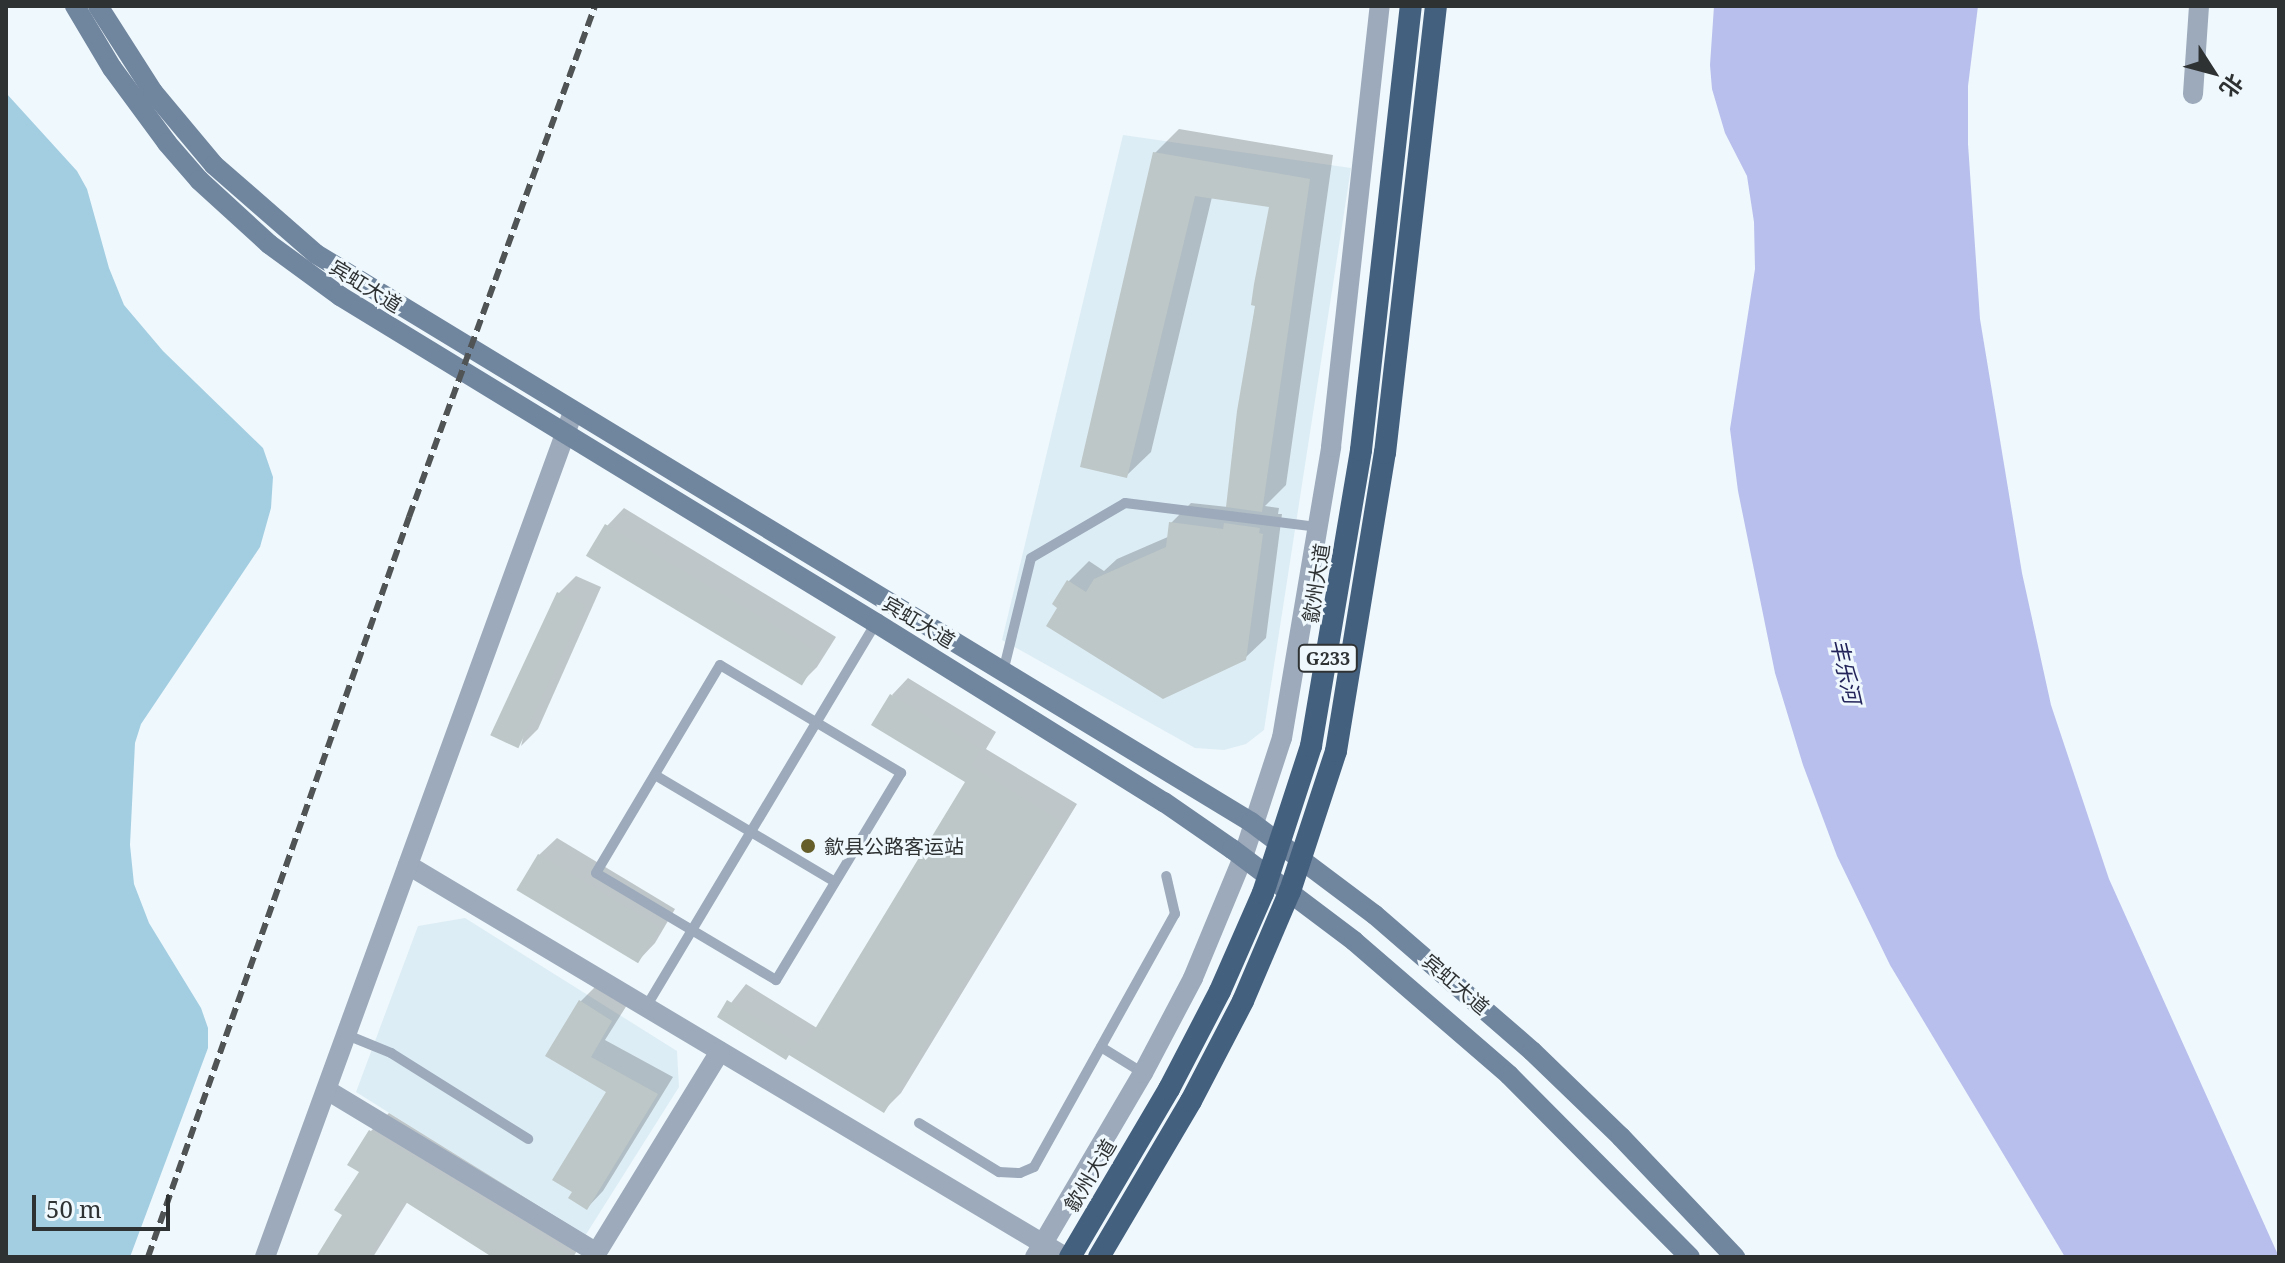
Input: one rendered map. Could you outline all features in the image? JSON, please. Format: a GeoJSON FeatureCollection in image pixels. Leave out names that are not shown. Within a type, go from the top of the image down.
{"type":"FeatureCollection","features":[{"type":"Feature","properties":{"kind":"highway","name":"歙州大道"},"geometry":{"type":"LineString","coordinates":[[1068,1257],[1196,1040],[1269,876],[1311,746],[1345,559],[1411,6]]}},
{"type":"Feature","properties":{"kind":"highway","name":"G233"},"geometry":{"type":"LineString","coordinates":[[1099,1257],[1218,1052],[1290,891],[1336,751],[1370,563],[1397,360],[1436,6]]}},
{"type":"Feature","properties":{"kind":"main road","name":"宾虹大道"},"geometry":{"type":"LineString","coordinates":[[75,6],[137,104],[191,170],[233,213],[340,296],[568,422],[1003,673],[1255,825],[1428,959],[1532,1051],[1621,1137],[1735,1257]]}},
{"type":"Feature","properties":{"kind":"main road","name":"宾虹大道"},"geometry":{"type":"LineString","coordinates":[[98,6],[129,57],[183,129],[214,165],[283,228],[351,278],[568,422],[876,623],[1164,802],[1290,891],[1406,984],[1509,1075],[1682,1254]]}},
{"type":"Feature","properties":{"kind":"street"},"geometry":{"type":"LineString","coordinates":[[1039,1250],[1143,1073],[1193,978],[1255,825],[1282,738],[1319,527],[1380,6]]}},
{"type":"Feature","properties":{"kind":"street"},"geometry":{"type":"LineString","coordinates":[[2193,94],[2199,6]]}},
{"type":"Feature","properties":{"kind":"street"},"geometry":{"type":"LineString","coordinates":[[265,1257],[568,422]]}},
{"type":"Feature","properties":{"kind":"street"},"geometry":{"type":"LineString","coordinates":[[408,865],[720,1051],[1039,1250],[1068,1257]]}},
{"type":"Feature","properties":{"kind":"street"},"geometry":{"type":"LineString","coordinates":[[327,1090],[596,1255],[720,1051]]}},
{"type":"Feature","properties":{"kind":"lane"},"geometry":{"type":"LineString","coordinates":[[1003,673],[1031,558],[1125,503],[1319,527]]}},
{"type":"Feature","properties":{"kind":"lane"},"geometry":{"type":"LineString","coordinates":[[646,1007],[876,623]]}},
{"type":"Feature","properties":{"kind":"lane"},"geometry":{"type":"LineString","coordinates":[[720,665],[901,773],[776,980],[596,873],[655,775],[720,665]]}},
{"type":"Feature","properties":{"kind":"lane"},"geometry":{"type":"LineString","coordinates":[[655,775],[835,882]]}},
{"type":"Feature","properties":{"kind":"lane"},"geometry":{"type":"LineString","coordinates":[[919,1123],[999,1172],[1027,1171],[1034,1167],[1175,914],[1166,876]]}},
{"type":"Feature","properties":{"kind":"lane"},"geometry":{"type":"LineString","coordinates":[[347,1035],[391,1053],[528,1139]]}},
{"type":"Feature","properties":{"kind":"lane"},"geometry":{"type":"LineString","coordinates":[[1101,1047],[1143,1073]]}},
{"type":"Feature","properties":{"kind":"shaded area"},"geometry":{"type":"Polygon","coordinates":[[[6,93],[77,171],[87,189],[109,268],[124,305],[163,351],[263,448],[273,477],[271,508],[260,547],[141,724],[135,743],[130,845],[134,884],[149,923],[201,1008],[208,1028],[208,1048],[130,1257],[6,1257],[6,93]]]}},
{"type":"Feature","properties":{"kind":"shaded area"},"geometry":{"type":"Polygon","coordinates":[[[1123,135],[1351,168],[1264,730],[1246,744],[1224,750],[1195,748],[1002,640],[1123,135]]]}},
{"type":"Feature","properties":{"kind":"shaded area"},"geometry":{"type":"Polygon","coordinates":[[[465,918],[677,1051],[679,1087],[585,1236],[356,1092],[418,926],[465,918]]]}},
{"type":"Feature","properties":{"kind":"water","name":"丰乐河"},"geometry":{"type":"Polygon","coordinates":[[[1714,6],[1978,6],[1968,86],[1968,144],[1980,319],[2022,573],[2051,705],[2109,879],[2279,1257],[2065,1257],[1890,965],[1837,856],[1803,765],[1775,673],[1738,491],[1730,429],[1755,269],[1754,222],[1747,176],[1725,133],[1712,89],[1710,65],[1714,6]]]}},
{"type":"Feature","properties":{"kind":"building"},"geometry":{"type":"Polygon","coordinates":[[[1153,152],[1310,179],[1262,512],[1226,507],[1237,411],[1255,306],[1251,305],[1254,284],[1269,207],[1195,196],[1127,478],[1080,467],[1153,152]]]}},
{"type":"Feature","properties":{"kind":"building"},"geometry":{"type":"Polygon","coordinates":[[[1169,522],[1223,529],[1224,523],[1260,528],[1259,533],[1263,534],[1246,660],[1163,699],[1046,626],[1057,608],[1052,604],[1067,580],[1086,592],[1094,579],[1166,547],[1169,522]]]}},
{"type":"Feature","properties":{"kind":"building"},"geometry":{"type":"Polygon","coordinates":[[[605,524],[821,654],[802,686],[586,556],[605,524]]]}},
{"type":"Feature","properties":{"kind":"building"},"geometry":{"type":"Polygon","coordinates":[[[557,592],[585,605],[518,748],[490,735],[557,592]]]}},
{"type":"Feature","properties":{"kind":"building"},"geometry":{"type":"Polygon","coordinates":[[[890,694],[981,749],[971,766],[1062,822],[884,1113],[789,1055],[786,1060],[717,1017],[727,1000],[804,1047],[965,782],[871,725],[890,694]]]}},
{"type":"Feature","properties":{"kind":"building"},"geometry":{"type":"Polygon","coordinates":[[[538,854],[660,927],[638,963],[516,890],[538,854]]]}},
{"type":"Feature","properties":{"kind":"building"},"geometry":{"type":"Polygon","coordinates":[[[579,1000],[612,1021],[591,1057],[658,1094],[587,1210],[568,1198],[572,1192],[552,1180],[606,1092],[545,1056],[579,1000]]]}},
{"type":"Feature","properties":{"kind":"building"},"geometry":{"type":"Polygon","coordinates":[[[369,1130],[572,1257],[492,1257],[404,1201],[368,1257],[316,1257],[342,1215],[334,1210],[359,1172],[347,1165],[369,1130]]]}},
{"type":"Feature","properties":{"kind":"railway"},"geometry":{"type":"LineString","coordinates":[[148,1257],[409,517],[595,6]]}},
{"type":"Feature","properties":{"kind":"place","name":"歙县公路客运站"},"geometry":{"type":"Point","coordinates":[808,846]}}]}
